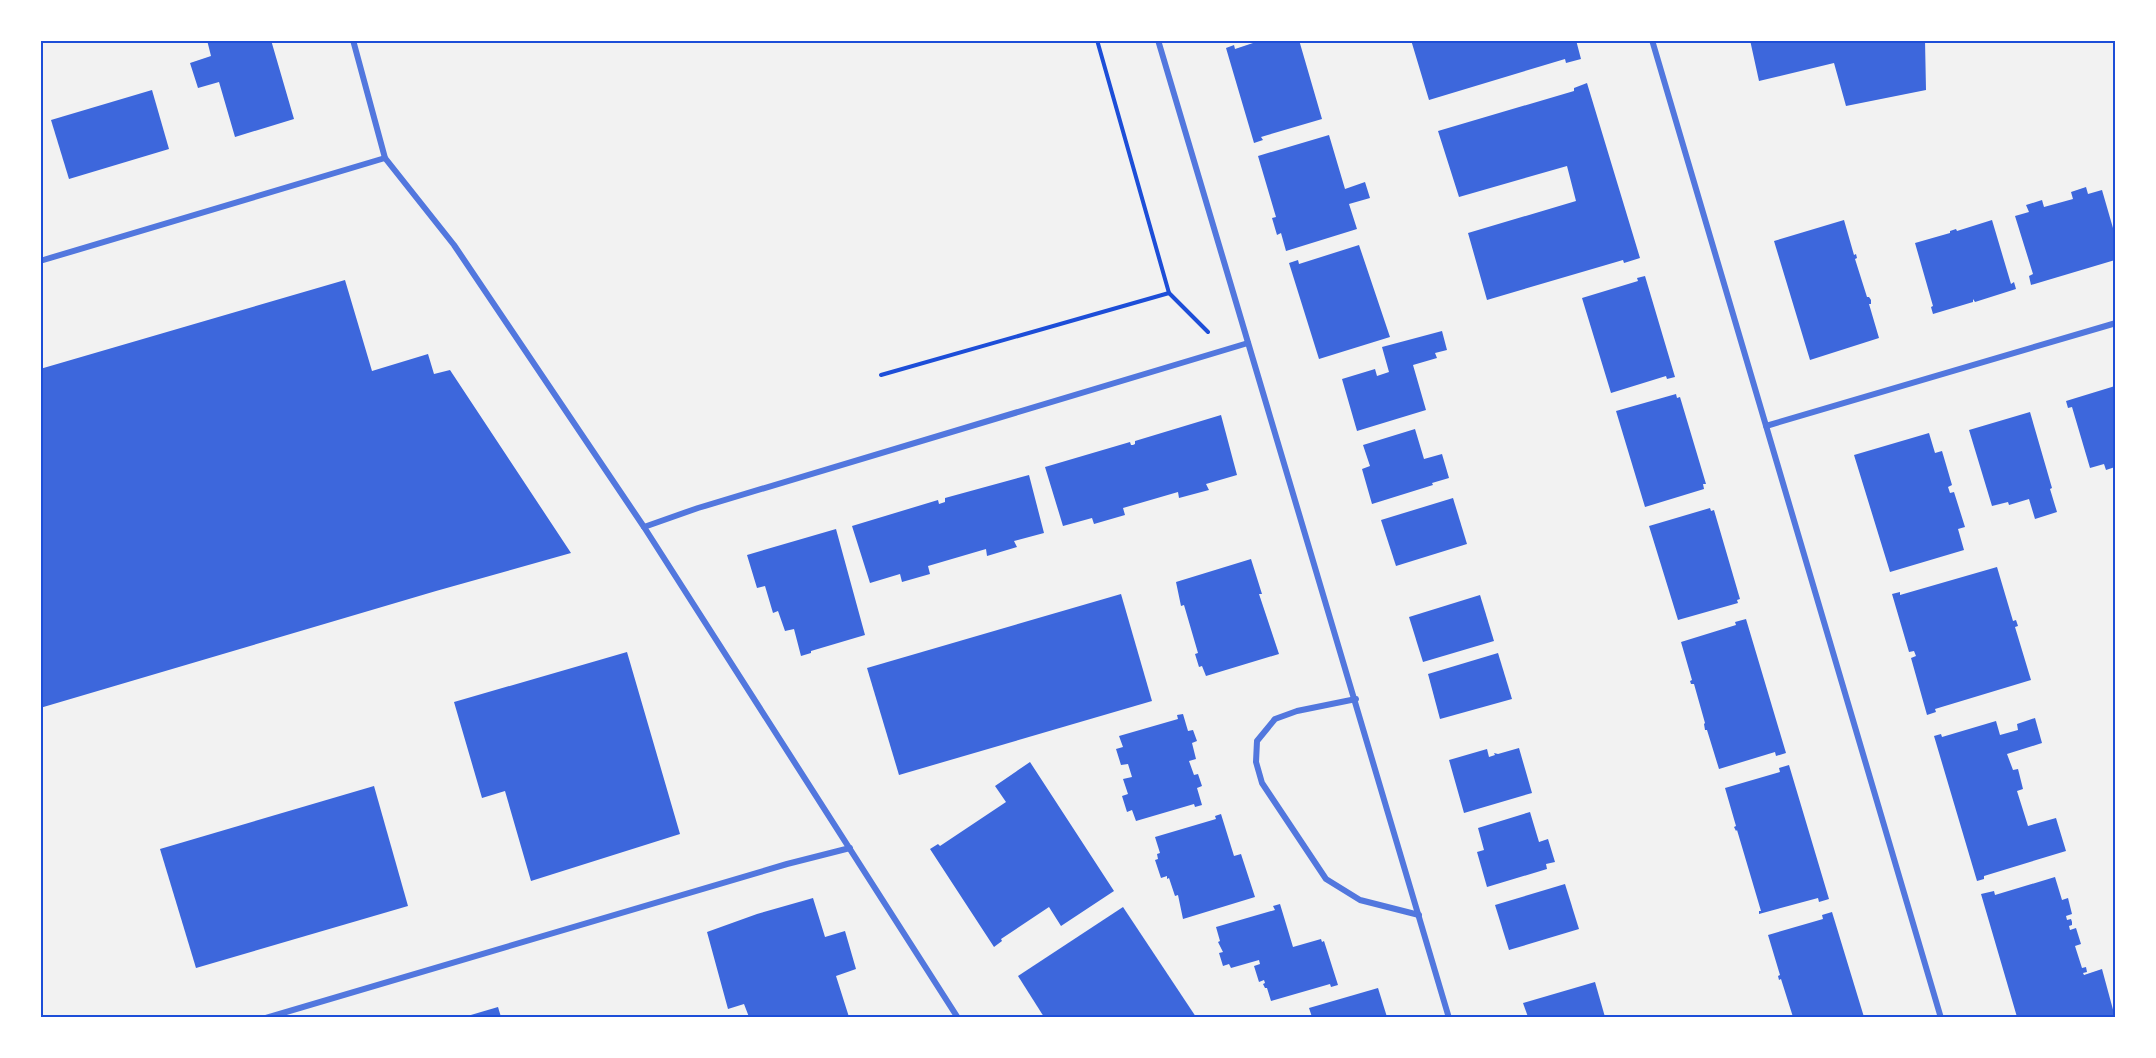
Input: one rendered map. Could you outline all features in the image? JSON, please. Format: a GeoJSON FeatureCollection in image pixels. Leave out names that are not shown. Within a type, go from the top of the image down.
{"type":"FeatureCollection","features":[{"type":"Feature","properties":{"kind":"street"},"geometry":{"type":"LineString","coordinates":[[353,40],[386,158],[454,245],[644,527],[958,1017]]}},
{"type":"Feature","properties":{"kind":"street"},"geometry":{"type":"LineString","coordinates":[[1158,40],[1449,1017]]}},
{"type":"Feature","properties":{"kind":"street"},"geometry":{"type":"LineString","coordinates":[[1652,40],[1941,1017]]}},
{"type":"Feature","properties":{"kind":"street"},"geometry":{"type":"LineString","coordinates":[[40,261],[386,158]]}},
{"type":"Feature","properties":{"kind":"street"},"geometry":{"type":"LineString","coordinates":[[1766,426],[2115,323]]}},
{"type":"Feature","properties":{"kind":"street"},"geometry":{"type":"LineString","coordinates":[[644,527],[698,508],[1248,343]]}},
{"type":"Feature","properties":{"kind":"street"},"geometry":{"type":"LineString","coordinates":[[1356,699],[1297,711],[1275,719],[1257,741],[1256,762],[1262,783],[1326,879],[1360,900],[1419,915]]}},
{"type":"Feature","properties":{"kind":"street"},"geometry":{"type":"LineString","coordinates":[[266,1017],[787,864],[850,848]]}},
{"type":"Feature","properties":{"kind":"path"},"geometry":{"type":"LineString","coordinates":[[1097,40],[1169,292],[1226,350]]}},
{"type":"Feature","properties":{"kind":"path"},"geometry":{"type":"LineString","coordinates":[[881,375],[1169,292]]}},
{"type":"Feature","properties":{"kind":"building"},"geometry":{"type":"Polygon","coordinates":[[[207,40],[271,40],[294,119],[235,137],[219,82],[198,88],[190,63],[211,56],[207,40]]]}},
{"type":"Feature","properties":{"kind":"building"},"geometry":{"type":"Polygon","coordinates":[[[1262,40],[1299,40],[1322,119],[1261,137],[1263,140],[1254,143],[1226,48],[1234,45],[1235,49],[1262,40]]]}},
{"type":"Feature","properties":{"kind":"building"},"geometry":{"type":"Polygon","coordinates":[[[1411,40],[1576,40],[1581,59],[1566,63],[1565,59],[1429,100],[1411,40]]]}},
{"type":"Feature","properties":{"kind":"building"},"geometry":{"type":"Polygon","coordinates":[[[1750,40],[1925,40],[1926,90],[1846,106],[1834,63],[1759,81],[1750,40]]]}},
{"type":"Feature","properties":{"kind":"building"},"geometry":{"type":"Polygon","coordinates":[[[1587,83],[1640,258],[1624,263],[1623,260],[1487,300],[1468,233],[1576,201],[1567,166],[1459,197],[1438,131],[1574,91],[1574,88],[1587,83]]]}},
{"type":"Feature","properties":{"kind":"building"},"geometry":{"type":"Polygon","coordinates":[[[152,90],[169,149],[69,179],[51,120],[152,90]]]}},
{"type":"Feature","properties":{"kind":"building"},"geometry":{"type":"Polygon","coordinates":[[[1329,135],[1345,189],[1365,182],[1370,198],[1349,204],[1357,229],[1286,251],[1281,233],[1277,235],[1272,218],[1276,217],[1258,156],[1329,135]]]}},
{"type":"Feature","properties":{"kind":"building"},"geometry":{"type":"Polygon","coordinates":[[[2086,187],[2088,194],[2102,190],[2115,235],[2115,260],[2031,285],[2029,276],[2033,274],[2015,216],[2029,212],[2026,205],[2042,200],[2044,207],[2073,199],[2071,192],[2086,187]]]}},
{"type":"Feature","properties":{"kind":"building"},"geometry":{"type":"Polygon","coordinates":[[[1844,220],[1867,297],[1871,300],[1869,304],[1879,338],[1810,360],[1774,241],[1844,220]]]}},
{"type":"Feature","properties":{"kind":"building"},"geometry":{"type":"Polygon","coordinates":[[[1992,220],[2011,284],[2014,282],[2016,289],[1975,302],[1973,299],[1973,302],[1933,314],[1931,307],[1933,306],[1915,243],[1992,220]]]}},
{"type":"Feature","properties":{"kind":"building"},"geometry":{"type":"Polygon","coordinates":[[[1359,245],[1390,337],[1319,359],[1289,263],[1298,260],[1299,264],[1359,245]]]}},
{"type":"Feature","properties":{"kind":"building"},"geometry":{"type":"Polygon","coordinates":[[[1645,276],[1675,377],[1667,379],[1666,376],[1611,393],[1582,298],[1638,281],[1637,278],[1645,276]]]}},
{"type":"Feature","properties":{"kind":"building"},"geometry":{"type":"Polygon","coordinates":[[[345,280],[372,371],[428,354],[434,374],[450,370],[571,553],[40,708],[40,369],[345,280]]]}},
{"type":"Feature","properties":{"kind":"building"},"geometry":{"type":"Polygon","coordinates":[[[1442,331],[1447,350],[1435,353],[1437,358],[1413,365],[1426,410],[1357,431],[1342,379],[1375,369],[1377,376],[1389,372],[1382,347],[1442,331]]]}},
{"type":"Feature","properties":{"kind":"building"},"geometry":{"type":"Polygon","coordinates":[[[2115,386],[2115,467],[2106,470],[2104,464],[2090,468],[2072,407],[2068,408],[2066,401],[2115,386]]]}},
{"type":"Feature","properties":{"kind":"building"},"geometry":{"type":"Polygon","coordinates":[[[1676,394],[1677,398],[1680,397],[1706,484],[1703,484],[1704,489],[1645,507],[1616,411],[1676,394]]]}},
{"type":"Feature","properties":{"kind":"building"},"geometry":{"type":"Polygon","coordinates":[[[2030,412],[2057,512],[2035,519],[2029,499],[2009,505],[2008,502],[1992,506],[1969,430],[2030,412]]]}},
{"type":"Feature","properties":{"kind":"building"},"geometry":{"type":"Polygon","coordinates":[[[1221,415],[1237,475],[1206,484],[1209,490],[1179,498],[1178,492],[1123,508],[1125,515],[1094,524],[1092,518],[1063,526],[1045,467],[1130,442],[1133,445],[1135,441],[1221,415]]]}},
{"type":"Feature","properties":{"kind":"building"},"geometry":{"type":"Polygon","coordinates":[[[1415,429],[1424,459],[1442,454],[1449,478],[1372,504],[1362,469],[1370,466],[1363,445],[1415,429]]]}},
{"type":"Feature","properties":{"kind":"building"},"geometry":{"type":"Polygon","coordinates":[[[1929,433],[1935,453],[1942,451],[1952,485],[1948,487],[1950,493],[1954,492],[1965,527],[1958,529],[1964,550],[1890,572],[1854,455],[1929,433]]]}},
{"type":"Feature","properties":{"kind":"building"},"geometry":{"type":"Polygon","coordinates":[[[1029,475],[1044,533],[1014,541],[1017,547],[987,556],[986,549],[928,566],[930,574],[902,582],[900,574],[870,583],[852,526],[938,500],[939,504],[945,502],[945,498],[1029,475]]]}},
{"type":"Feature","properties":{"kind":"building"},"geometry":{"type":"Polygon","coordinates":[[[1453,498],[1467,544],[1396,566],[1381,520],[1453,498]]]}},
{"type":"Feature","properties":{"kind":"building"},"geometry":{"type":"Polygon","coordinates":[[[1710,508],[1711,511],[1714,510],[1740,599],[1737,600],[1738,603],[1678,620],[1649,526],[1710,508]]]}},
{"type":"Feature","properties":{"kind":"building"},"geometry":{"type":"Polygon","coordinates":[[[836,529],[865,635],[801,656],[794,629],[785,631],[778,611],[773,613],[765,586],[757,588],[747,555],[836,529]]]}},
{"type":"Feature","properties":{"kind":"building"},"geometry":{"type":"Polygon","coordinates":[[[1251,559],[1262,594],[1259,594],[1279,654],[1206,676],[1202,666],[1199,667],[1195,654],[1198,653],[1184,605],[1181,606],[1176,582],[1251,559]]]}},
{"type":"Feature","properties":{"kind":"building"},"geometry":{"type":"Polygon","coordinates":[[[1997,567],[2013,621],[2016,620],[2018,626],[2015,627],[2031,680],[1935,709],[1936,712],[1927,715],[1911,658],[1916,656],[1914,651],[1909,652],[1892,594],[1900,592],[1900,595],[1997,567]]]}},
{"type":"Feature","properties":{"kind":"building"},"geometry":{"type":"Polygon","coordinates":[[[1121,594],[1152,701],[899,775],[867,668],[1121,594]]]}},
{"type":"Feature","properties":{"kind":"building"},"geometry":{"type":"Polygon","coordinates":[[[1480,595],[1494,641],[1423,662],[1409,617],[1480,595]]]}},
{"type":"Feature","properties":{"kind":"building"},"geometry":{"type":"Polygon","coordinates":[[[1746,619],[1786,753],[1776,756],[1775,752],[1719,769],[1707,730],[1705,730],[1694,684],[1690,681],[1692,680],[1681,642],[1736,625],[1735,622],[1746,619]]]}},
{"type":"Feature","properties":{"kind":"building"},"geometry":{"type":"Polygon","coordinates":[[[627,652],[680,834],[531,881],[505,791],[482,798],[454,702],[627,652]]]}},
{"type":"Feature","properties":{"kind":"building"},"geometry":{"type":"Polygon","coordinates":[[[1498,653],[1512,699],[1440,719],[1428,674],[1498,653]]]}},
{"type":"Feature","properties":{"kind":"building"},"geometry":{"type":"Polygon","coordinates":[[[1183,714],[1188,731],[1193,730],[1197,741],[1192,743],[1196,759],[1189,761],[1194,775],[1198,774],[1202,786],[1197,788],[1202,805],[1195,807],[1194,804],[1136,821],[1132,810],[1127,812],[1122,796],[1128,794],[1123,779],[1132,777],[1128,764],[1121,765],[1116,749],[1123,747],[1119,736],[1178,719],[1177,715],[1183,714]]]}},
{"type":"Feature","properties":{"kind":"building"},"geometry":{"type":"Polygon","coordinates":[[[2035,718],[2042,743],[2007,754],[2013,770],[2018,769],[2023,789],[2017,791],[2028,826],[2056,818],[2066,851],[1984,876],[1984,879],[1977,881],[1934,736],[1941,734],[1942,737],[1996,721],[2000,735],[2018,730],[2017,724],[2035,718]]]}},
{"type":"Feature","properties":{"kind":"building"},"geometry":{"type":"Polygon","coordinates":[[[1519,748],[1532,793],[1464,813],[1449,760],[1487,749],[1489,757],[1495,755],[1494,753],[1519,748]]]}},
{"type":"Feature","properties":{"kind":"building"},"geometry":{"type":"Polygon","coordinates":[[[1030,762],[1114,891],[1061,926],[1049,907],[1001,939],[1002,941],[994,947],[930,849],[938,844],[940,846],[1006,802],[995,786],[1030,762]]]}},
{"type":"Feature","properties":{"kind":"building"},"geometry":{"type":"Polygon","coordinates":[[[1789,765],[1829,899],[1819,902],[1818,898],[1759,914],[1761,911],[1737,830],[1734,827],[1736,826],[1725,788],[1780,772],[1779,768],[1789,765]]]}},
{"type":"Feature","properties":{"kind":"building"},"geometry":{"type":"Polygon","coordinates":[[[374,786],[408,906],[196,968],[160,849],[374,786]]]}},
{"type":"Feature","properties":{"kind":"building"},"geometry":{"type":"Polygon","coordinates":[[[1530,812],[1539,842],[1548,839],[1555,862],[1546,864],[1547,869],[1487,887],[1477,852],[1484,850],[1478,828],[1530,812]]]}},
{"type":"Feature","properties":{"kind":"building"},"geometry":{"type":"Polygon","coordinates":[[[1221,814],[1234,856],[1241,854],[1255,897],[1183,919],[1178,895],[1175,896],[1169,878],[1167,879],[1167,876],[1161,878],[1155,860],[1158,859],[1157,854],[1160,853],[1155,837],[1216,819],[1215,816],[1221,814]]]}},
{"type":"Feature","properties":{"kind":"building"},"geometry":{"type":"Polygon","coordinates":[[[2055,877],[2062,900],[2068,898],[2072,914],[2066,916],[2067,920],[2071,919],[2072,922],[2069,926],[2070,930],[2076,928],[2081,944],[2075,946],[2082,968],[2086,967],[2087,972],[2083,973],[2084,975],[2102,969],[2115,1017],[2017,1017],[1981,894],[1994,891],[1995,895],[2055,877]]]}},
{"type":"Feature","properties":{"kind":"building"},"geometry":{"type":"Polygon","coordinates":[[[1565,884],[1579,929],[1509,950],[1495,905],[1565,884]]]}},
{"type":"Feature","properties":{"kind":"building"},"geometry":{"type":"Polygon","coordinates":[[[813,898],[825,937],[845,931],[856,969],[836,976],[849,1017],[749,1017],[744,1004],[728,1009],[707,932],[757,914],[813,898]]]}},
{"type":"Feature","properties":{"kind":"building"},"geometry":{"type":"Polygon","coordinates":[[[1280,904],[1293,947],[1321,939],[1322,942],[1324,941],[1338,985],[1331,987],[1330,984],[1271,1001],[1267,988],[1263,984],[1264,980],[1259,982],[1254,966],[1260,964],[1259,960],[1231,968],[1229,964],[1223,966],[1219,953],[1223,952],[1218,942],[1220,941],[1216,927],[1275,910],[1273,906],[1280,904]]]}},
{"type":"Feature","properties":{"kind":"building"},"geometry":{"type":"Polygon","coordinates":[[[1123,907],[1196,1017],[1044,1017],[1018,976],[1123,907]]]}},
{"type":"Feature","properties":{"kind":"building"},"geometry":{"type":"Polygon","coordinates":[[[1832,912],[1864,1017],[1793,1017],[1781,979],[1779,980],[1780,975],[1768,935],[1823,919],[1822,915],[1832,912]]]}},
{"type":"Feature","properties":{"kind":"building"},"geometry":{"type":"Polygon","coordinates":[[[1595,982],[1605,1017],[1528,1017],[1523,1003],[1595,982]]]}},
{"type":"Feature","properties":{"kind":"building"},"geometry":{"type":"Polygon","coordinates":[[[1378,988],[1387,1017],[1312,1017],[1309,1008],[1378,988]]]}},
{"type":"Feature","properties":{"kind":"building"},"geometry":{"type":"Polygon","coordinates":[[[498,1007],[501,1017],[464,1017],[498,1007]]]}}]}
